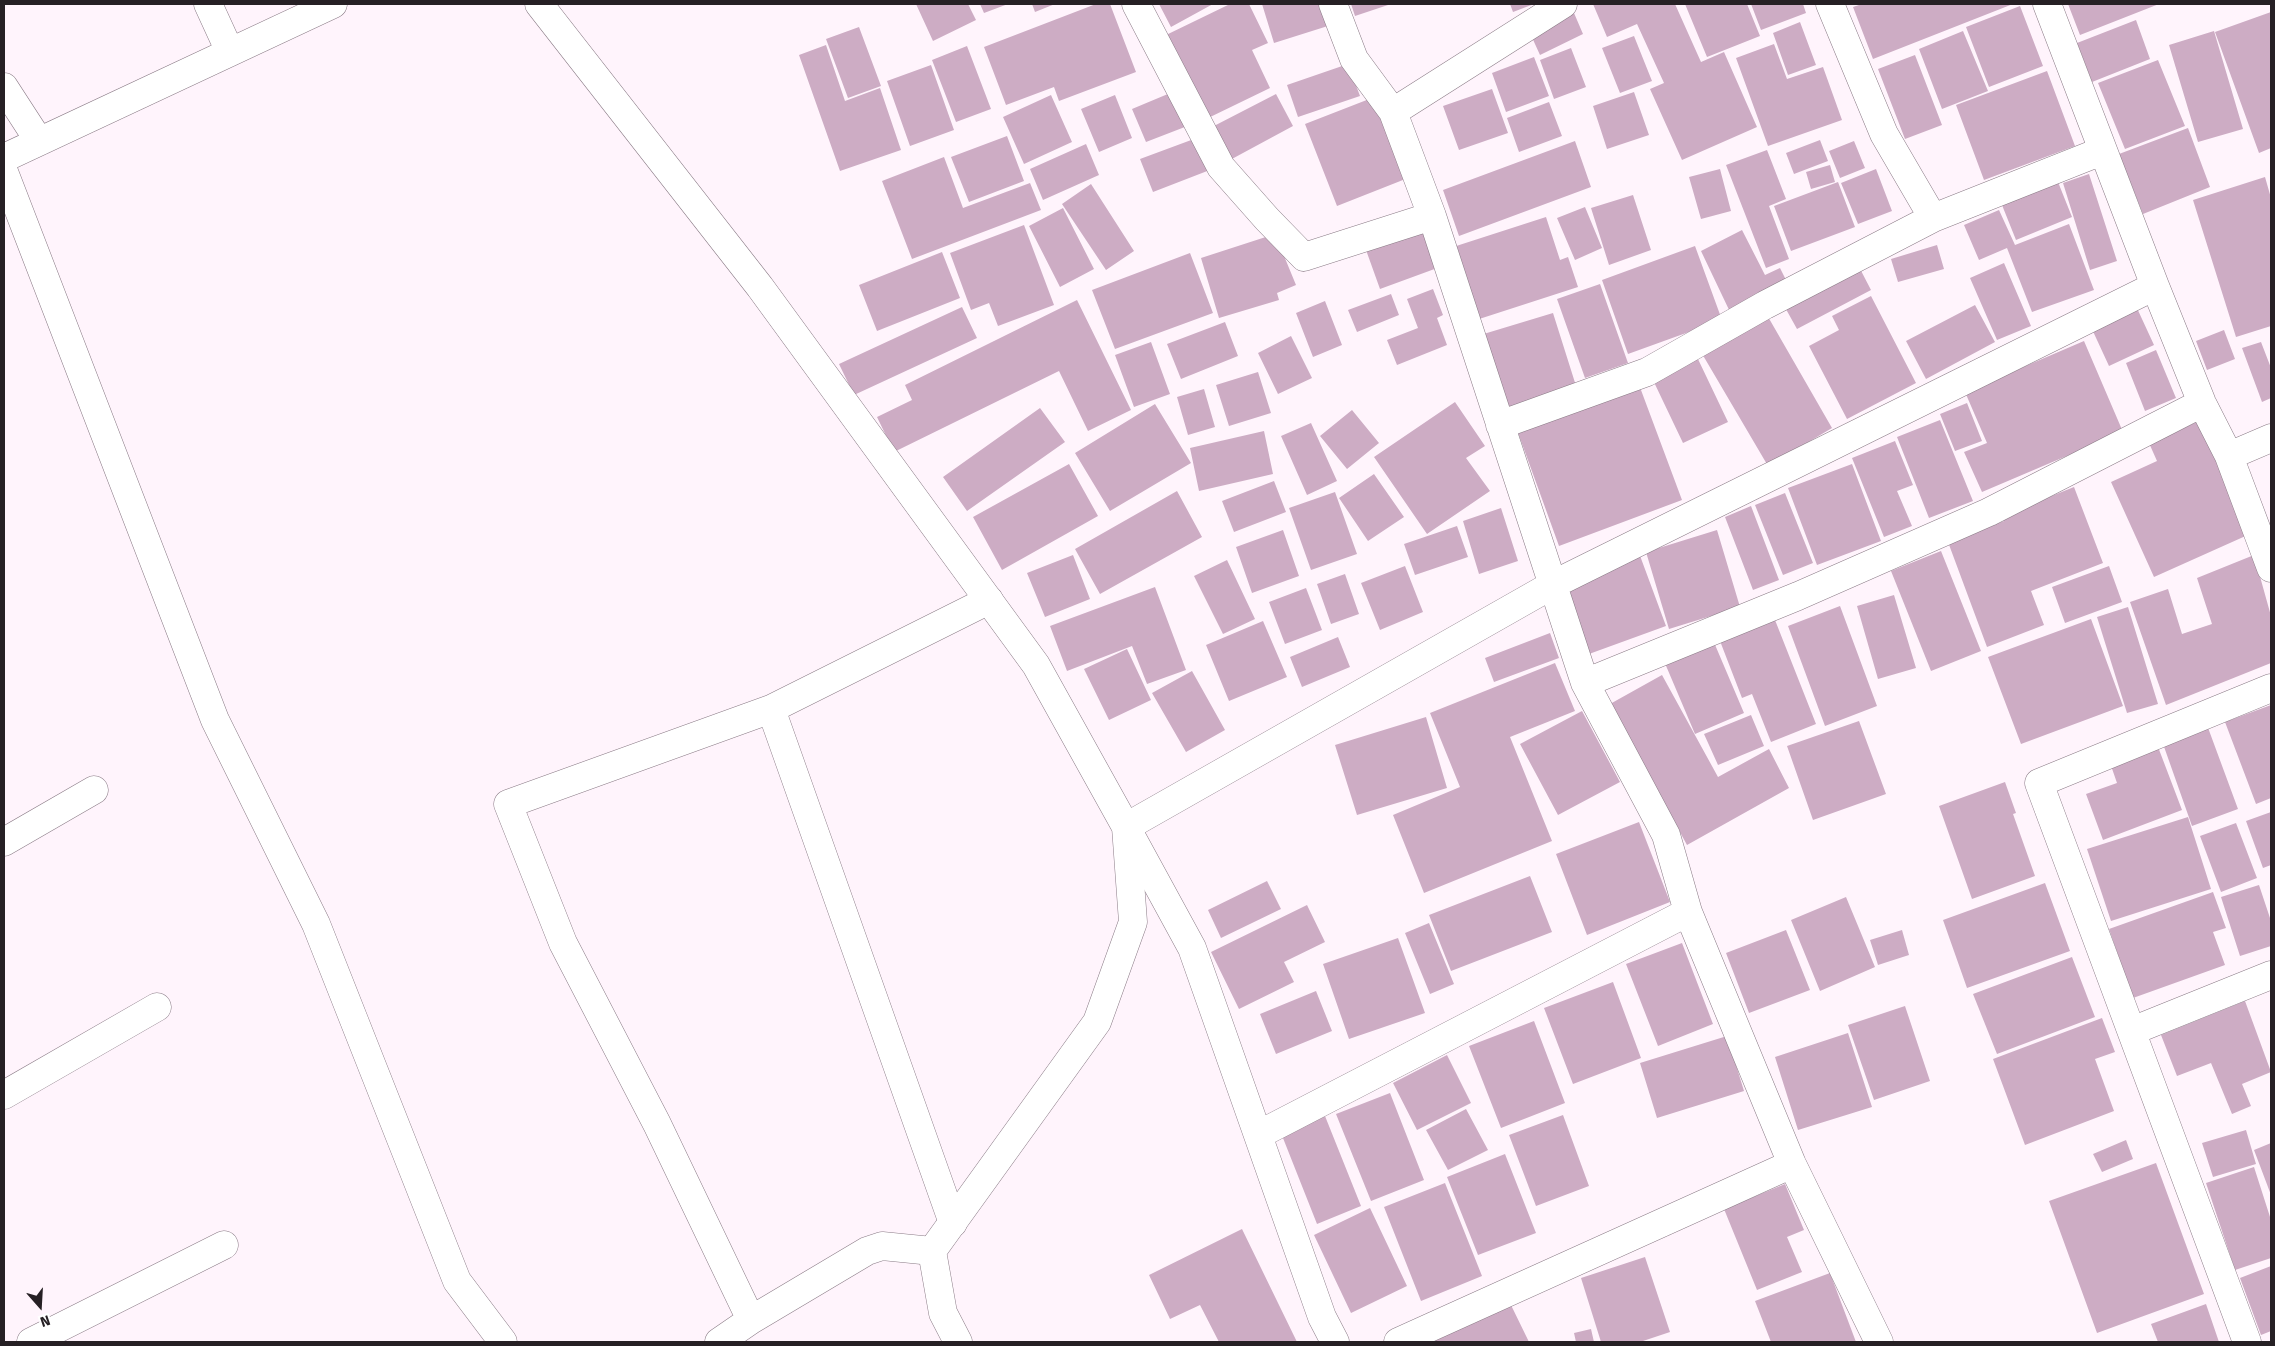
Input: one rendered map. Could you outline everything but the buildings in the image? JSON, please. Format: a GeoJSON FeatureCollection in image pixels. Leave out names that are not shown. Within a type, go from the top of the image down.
{"type":"FeatureCollection","features":[{"type":"Feature","properties":{"kind":"street"},"geometry":{"type":"LineString","coordinates":[[208,4],[230,52]]}},
{"type":"Feature","properties":{"kind":"street"},"geometry":{"type":"LineString","coordinates":[[4,158],[333,4]]}},
{"type":"Feature","properties":{"kind":"street"},"geometry":{"type":"LineString","coordinates":[[539,4],[760,287],[1036,665],[1192,948],[1322,1316],[1335,1342]]}},
{"type":"Feature","properties":{"kind":"street"},"geometry":{"type":"LineString","coordinates":[[1136,4],[1221,167],[1304,257],[1432,216]]}},
{"type":"Feature","properties":{"kind":"street"},"geometry":{"type":"LineString","coordinates":[[1333,4],[1354,58],[1392,112],[1432,216],[1585,683],[1666,835],[1688,912],[1792,1164],[1879,1342]]}},
{"type":"Feature","properties":{"kind":"street"},"geometry":{"type":"LineString","coordinates":[[1392,112],[1563,4]]}},
{"type":"Feature","properties":{"kind":"street"},"geometry":{"type":"LineString","coordinates":[[1830,4],[1884,134],[1933,218]]}},
{"type":"Feature","properties":{"kind":"street"},"geometry":{"type":"LineString","coordinates":[[2047,4],[2155,286],[2202,403],[2229,456],[2271,568]]}},
{"type":"Feature","properties":{"kind":"street"},"geometry":{"type":"LineString","coordinates":[[4,87],[39,141]]}},
{"type":"Feature","properties":{"kind":"street"},"geometry":{"type":"LineString","coordinates":[[1500,425],[1648,372],[1765,305],[1933,218],[2102,151]]}},
{"type":"Feature","properties":{"kind":"street"},"geometry":{"type":"LineString","coordinates":[[4,172],[215,720],[316,924],[457,1281],[503,1342]]}},
{"type":"Feature","properties":{"kind":"street"},"geometry":{"type":"LineString","coordinates":[[1126,827],[1554,584],[2155,286]]}},
{"type":"Feature","properties":{"kind":"street"},"geometry":{"type":"LineString","coordinates":[[1585,683],[1798,596],[1989,512],[2202,403]]}},
{"type":"Feature","properties":{"kind":"street"},"geometry":{"type":"LineString","coordinates":[[2229,456],[2271,438]]}},
{"type":"Feature","properties":{"kind":"street"},"geometry":{"type":"LineString","coordinates":[[751,1320],[657,1124],[563,943],[508,804],[771,709],[988,600]]}},
{"type":"Feature","properties":{"kind":"street"},"geometry":{"type":"LineString","coordinates":[[2247,1342],[2039,783],[2271,688]]}},
{"type":"Feature","properties":{"kind":"street"},"geometry":{"type":"LineString","coordinates":[[771,709],[952,1223]]}},
{"type":"Feature","properties":{"kind":"street"},"geometry":{"type":"LineString","coordinates":[[4,842],[94,790]]}},
{"type":"Feature","properties":{"kind":"street"},"geometry":{"type":"LineString","coordinates":[[958,1342],[943,1314],[932,1251],[1097,1022],[1133,922],[1126,827]]}},
{"type":"Feature","properties":{"kind":"street"},"geometry":{"type":"LineString","coordinates":[[1258,1135],[1688,912]]}},
{"type":"Feature","properties":{"kind":"street"},"geometry":{"type":"LineString","coordinates":[[2132,1031],[2271,975]]}},
{"type":"Feature","properties":{"kind":"street"},"geometry":{"type":"LineString","coordinates":[[4,1095],[157,1006]]}},
{"type":"Feature","properties":{"kind":"street"},"geometry":{"type":"LineString","coordinates":[[1398,1342],[1792,1164]]}},
{"type":"Feature","properties":{"kind":"street"},"geometry":{"type":"LineString","coordinates":[[32,1342],[224,1246]]}},
{"type":"Feature","properties":{"kind":"street"},"geometry":{"type":"LineString","coordinates":[[719,1342],[751,1320],[867,1251],[882,1246],[932,1251]]}}]}
